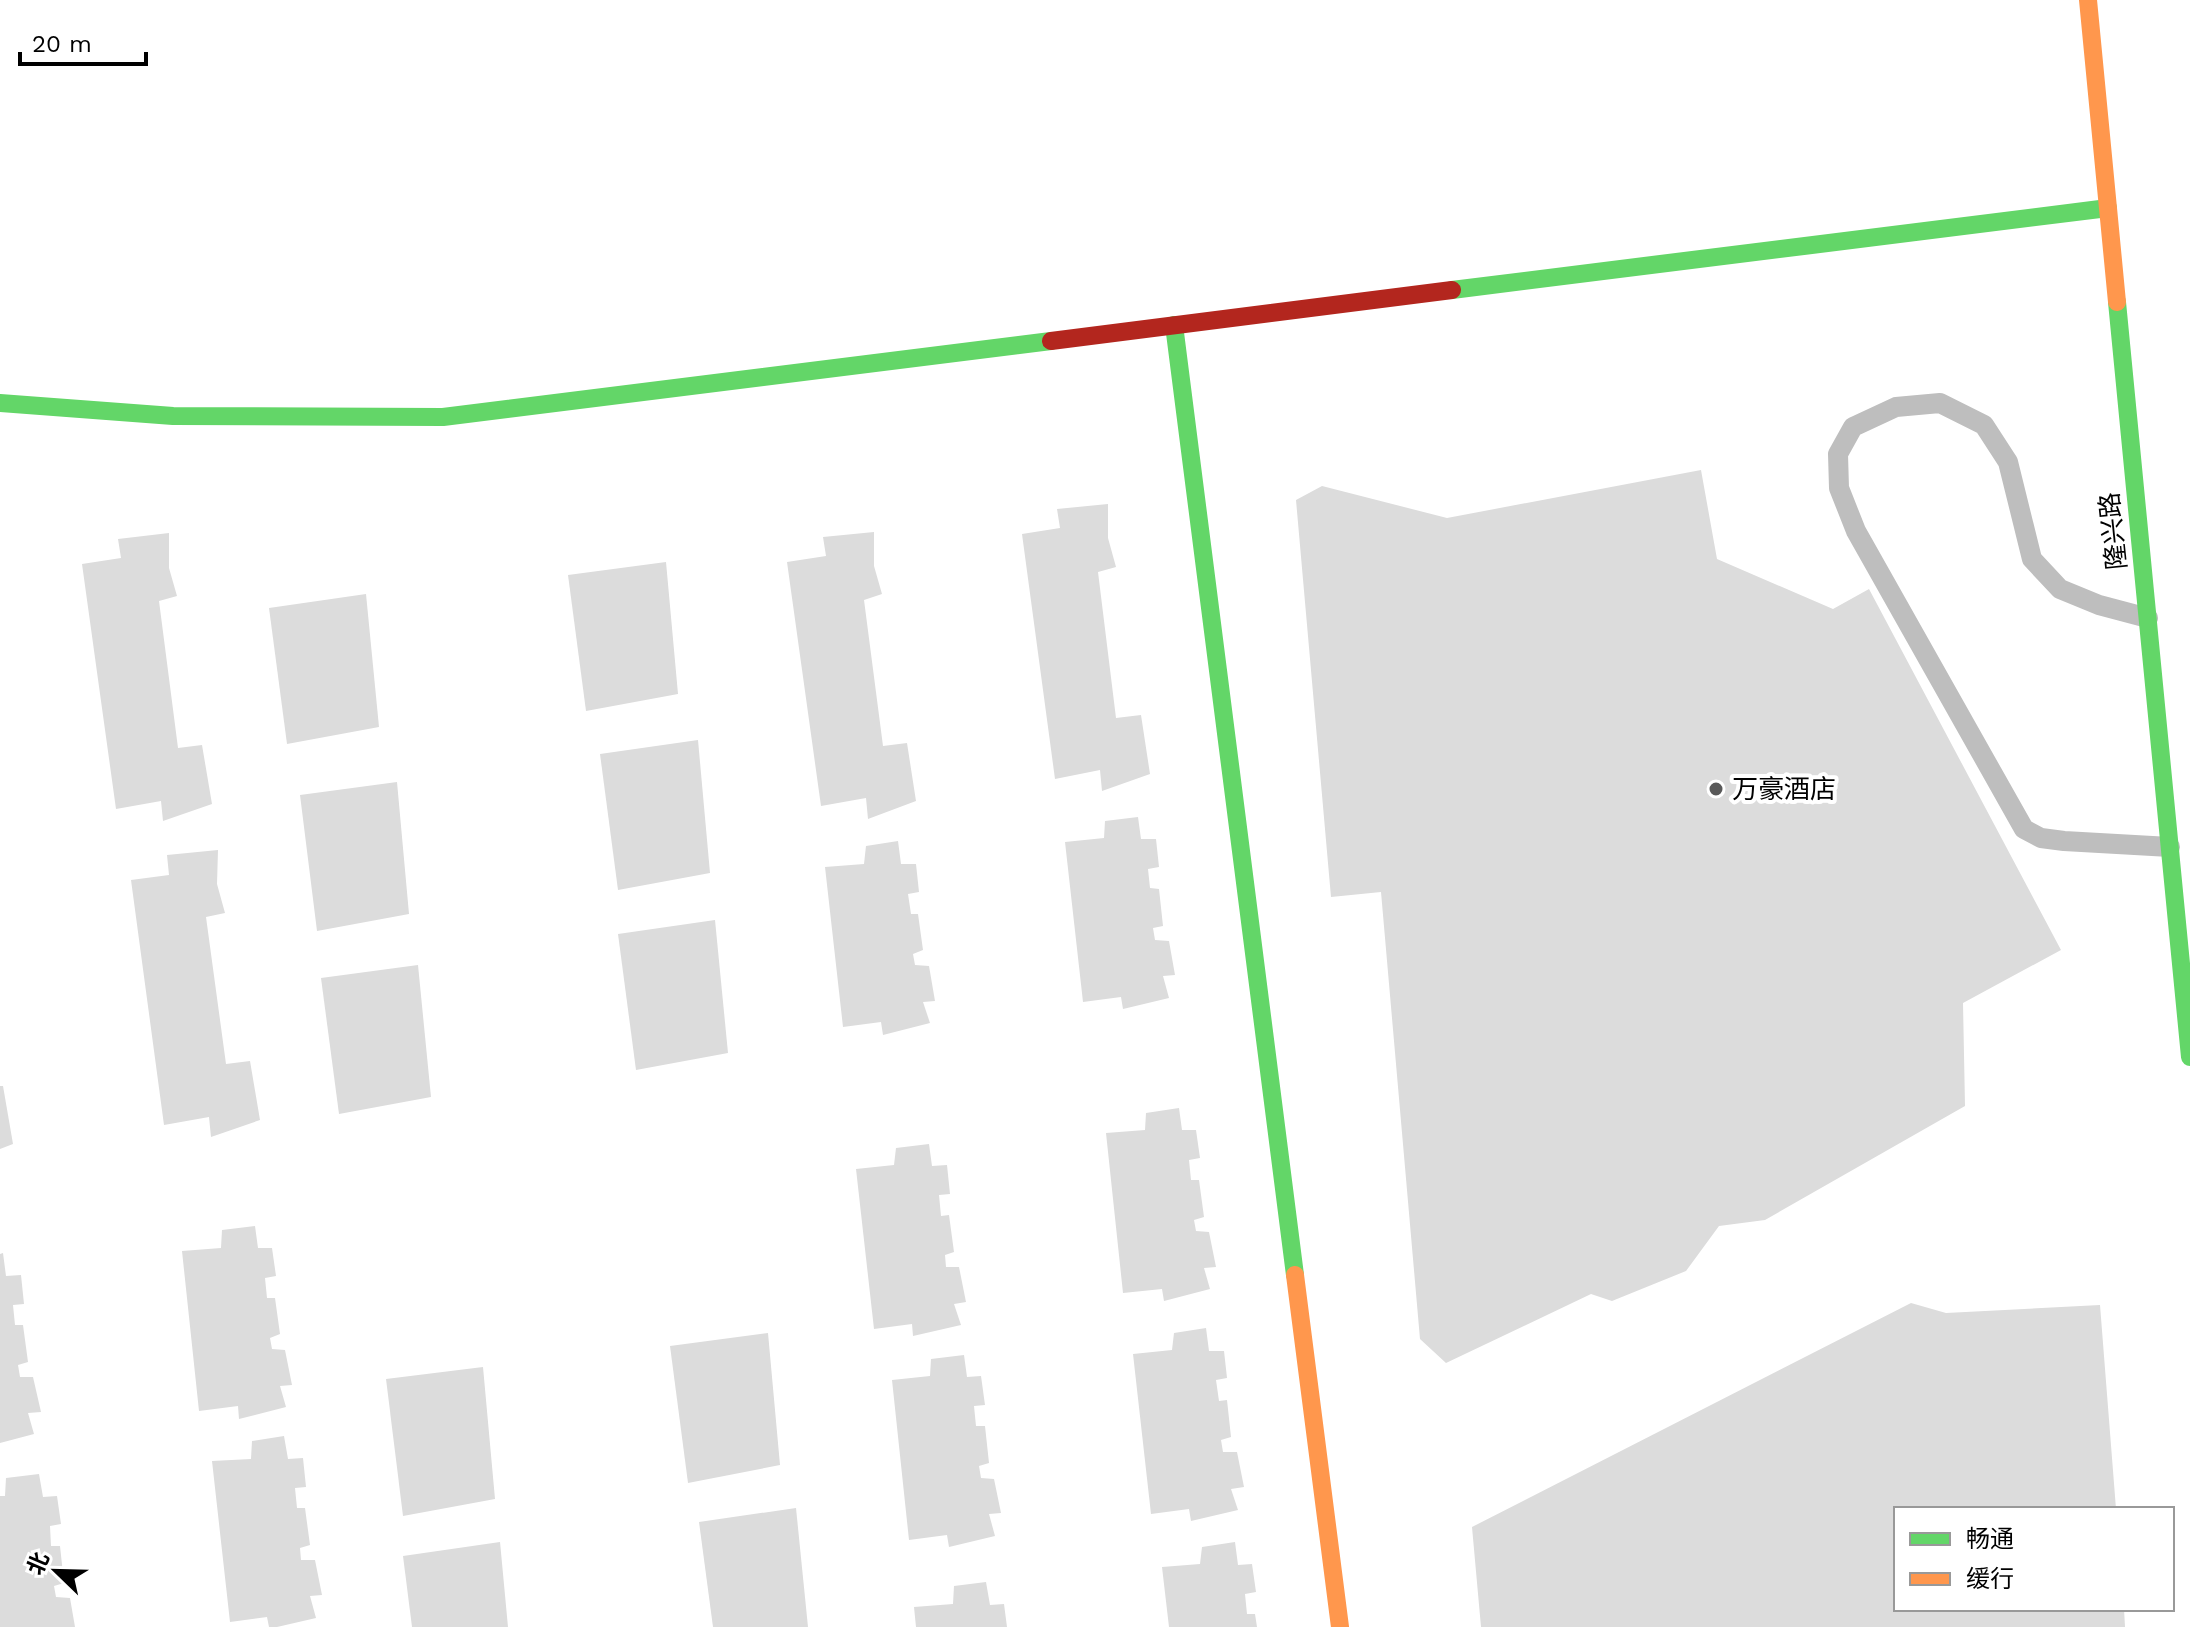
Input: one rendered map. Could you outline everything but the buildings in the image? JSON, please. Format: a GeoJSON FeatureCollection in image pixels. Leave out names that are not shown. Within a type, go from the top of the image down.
{"type":"FeatureCollection","features":[{"type":"Feature","properties":{"kind":"street","name":"隆兴路"},"geometry":{"type":"LineString","coordinates":[[2088,0],[2190,1057]]}},
{"type":"Feature","properties":{"kind":"street"},"geometry":{"type":"LineString","coordinates":[[0,403],[173,416],[443,417],[2108,208]]}},
{"type":"Feature","properties":{"kind":"street"},"geometry":{"type":"LineString","coordinates":[[1174,325],[1340,1627]]}},
{"type":"Feature","properties":{"kind":"lane"},"geometry":{"type":"LineString","coordinates":[[2148,618],[2099,605],[2060,589],[2032,559],[2008,462],[1984,425],[1940,403],[1896,407],[1853,427],[1838,454],[1839,488],[1856,531],[2024,829],[2041,838],[2064,841],[2170,847]]}},
{"type":"Feature","properties":{"kind":"traffic: fast"},"geometry":{"type":"LineString","coordinates":[[1452,290],[2108,208]]}},
{"type":"Feature","properties":{"kind":"traffic: fast"},"geometry":{"type":"LineString","coordinates":[[2117,302],[2190,1057]]}},
{"type":"Feature","properties":{"kind":"traffic: fast"},"geometry":{"type":"LineString","coordinates":[[1174,325],[1295,1275]]}},
{"type":"Feature","properties":{"kind":"traffic: fast"},"geometry":{"type":"LineString","coordinates":[[0,403],[173,416],[443,417],[1051,341]]}},
{"type":"Feature","properties":{"kind":"traffic: slow"},"geometry":{"type":"LineString","coordinates":[[2088,0],[2117,302]]}},
{"type":"Feature","properties":{"kind":"traffic: slow"},"geometry":{"type":"LineString","coordinates":[[1295,1275],[1340,1627]]}},
{"type":"Feature","properties":{"kind":"traffic: jam"},"geometry":{"type":"LineString","coordinates":[[1051,341],[1452,290]]}},
{"type":"Feature","properties":{"kind":"place","name":"万豪酒店"},"geometry":{"type":"Point","coordinates":[1716,789]}}]}
